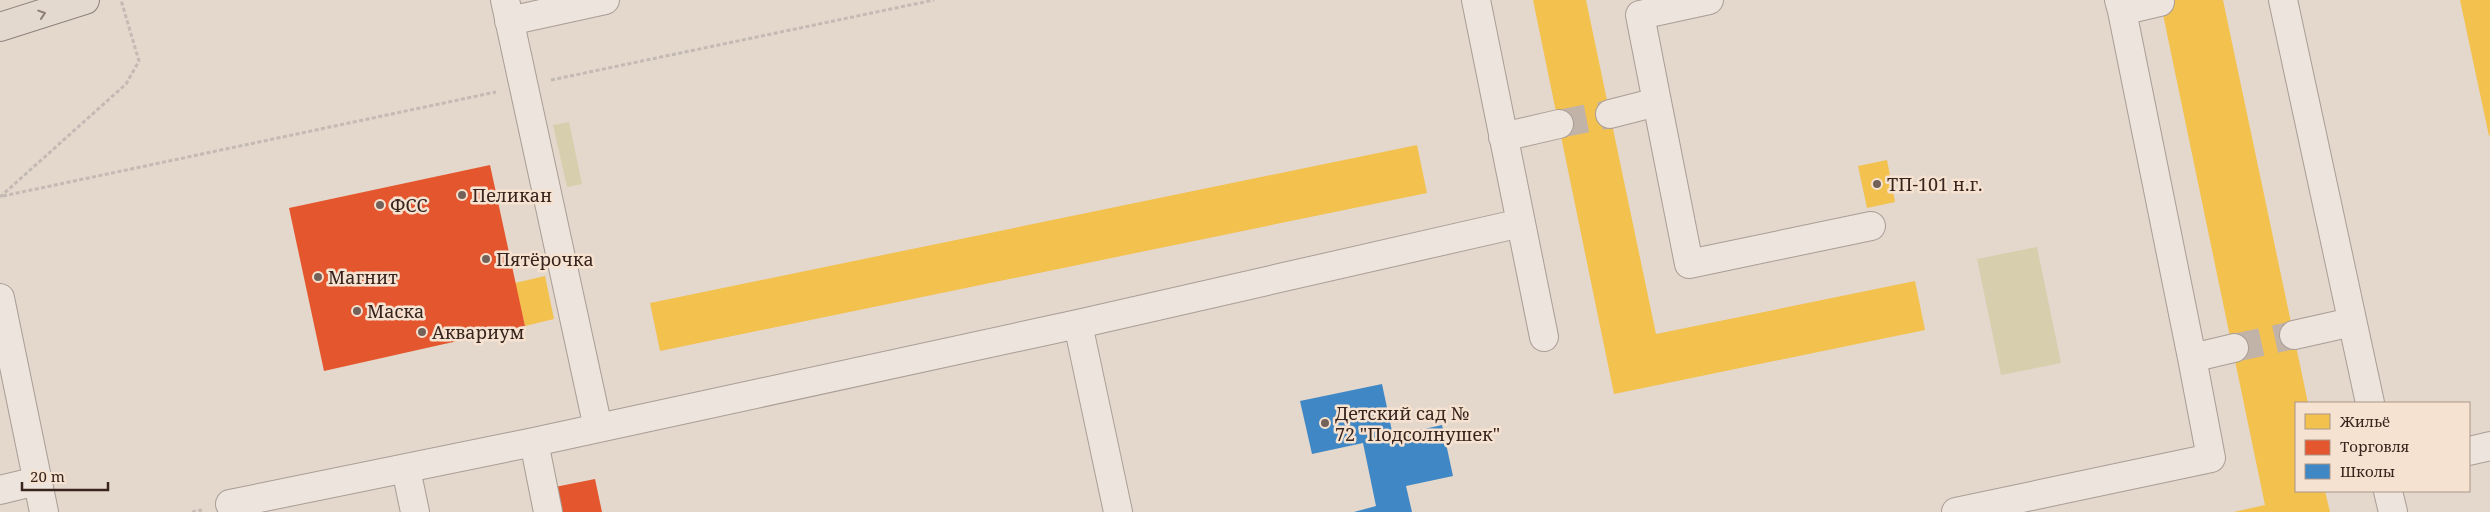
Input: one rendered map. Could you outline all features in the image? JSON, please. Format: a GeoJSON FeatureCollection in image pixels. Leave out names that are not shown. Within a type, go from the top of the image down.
{"type":"FeatureCollection","features":[{"type":"Feature","properties":{"kind":"main road"},"geometry":{"type":"LineString","coordinates":[[0,27],[85,0]]}},
{"type":"Feature","properties":{"kind":"street"},"geometry":{"type":"LineString","coordinates":[[598,428],[507,11],[605,0]]}},
{"type":"Feature","properties":{"kind":"street"},"geometry":{"type":"LineString","coordinates":[[1476,0],[1544,338]]}},
{"type":"Feature","properties":{"kind":"street"},"geometry":{"type":"LineString","coordinates":[[1709,0],[1640,14],[1689,264],[1871,226]]}},
{"type":"Feature","properties":{"kind":"street"},"geometry":{"type":"LineString","coordinates":[[2283,0],[2370,402]]}},
{"type":"Feature","properties":{"kind":"street"},"geometry":{"type":"LineString","coordinates":[[1956,512],[2211,458],[2120,6],[2160,2]]}},
{"type":"Feature","properties":{"kind":"street"},"geometry":{"type":"LineString","coordinates":[[1610,114],[1657,102]]}},
{"type":"Feature","properties":{"kind":"street"},"geometry":{"type":"LineString","coordinates":[[1503,137],[1559,124]]}},
{"type":"Feature","properties":{"kind":"street"},"geometry":{"type":"LineString","coordinates":[[230,504],[534,442],[1078,324],[1521,223]]}},
{"type":"Feature","properties":{"kind":"street"},"geometry":{"type":"LineString","coordinates":[[0,298],[44,512]]}},
{"type":"Feature","properties":{"kind":"street"},"geometry":{"type":"LineString","coordinates":[[2294,335],[2352,322]]}},
{"type":"Feature","properties":{"kind":"street"},"geometry":{"type":"LineString","coordinates":[[1078,324],[1118,512]]}},
{"type":"Feature","properties":{"kind":"street"},"geometry":{"type":"LineString","coordinates":[[2192,358],[2234,348]]}},
{"type":"Feature","properties":{"kind":"street"},"geometry":{"type":"LineString","coordinates":[[534,442],[548,512]]}},
{"type":"Feature","properties":{"kind":"street"},"geometry":{"type":"LineString","coordinates":[[2470,451],[2490,446]]}},
{"type":"Feature","properties":{"kind":"street"},"geometry":{"type":"LineString","coordinates":[[406,469],[415,512]]}},
{"type":"Feature","properties":{"kind":"street"},"geometry":{"type":"LineString","coordinates":[[0,490],[37,481]]}},
{"type":"Feature","properties":{"kind":"street"},"geometry":{"type":"LineString","coordinates":[[2388,492],[2393,512]]}},
{"type":"Feature","properties":{"kind":"path"},"geometry":{"type":"LineString","coordinates":[[1,196],[126,84],[139,61],[121,0]]}},
{"type":"Feature","properties":{"kind":"path"},"geometry":{"type":"LineString","coordinates":[[1,196],[934,0]]}},
{"type":"Feature","properties":{"kind":"shaded area"},"geometry":{"type":"Polygon","coordinates":[[[569,122],[582,184],[567,187],[553,125],[569,122]]]}},
{"type":"Feature","properties":{"kind":"shaded area"},"geometry":{"type":"Polygon","coordinates":[[[2037,247],[2061,363],[2001,375],[1977,259],[2037,247]]]}},
{"type":"Feature","properties":{"kind":"building: Жильё"},"geometry":{"type":"Polygon","coordinates":[[[1533,0],[1586,0],[1656,334],[1915,281],[1925,330],[1614,394],[1533,0]]]}},
{"type":"Feature","properties":{"kind":"building: Жильё"},"geometry":{"type":"Polygon","coordinates":[[[2160,0],[2223,0],[2308,402],[2295,402],[2295,492],[2325,492],[2330,512],[2234,512],[2265,505],[2160,0]]]}},
{"type":"Feature","properties":{"kind":"building: Жильё"},"geometry":{"type":"Polygon","coordinates":[[[2460,0],[2490,0],[2489,136],[2460,0]]]}},
{"type":"Feature","properties":{"kind":"building: Жильё"},"geometry":{"type":"Polygon","coordinates":[[[1417,145],[1427,193],[660,351],[650,303],[1417,145]]]}},
{"type":"Feature","properties":{"kind":"building: Жильё","name":"ТП-101 н.г."},"geometry":{"type":"Polygon","coordinates":[[[1887,160],[1895,202],[1867,208],[1858,166],[1887,160]]]}},
{"type":"Feature","properties":{"kind":"building: Жильё"},"geometry":{"type":"Polygon","coordinates":[[[545,276],[554,319],[525,326],[515,283],[545,276]]]}},
{"type":"Feature","properties":{"kind":"building: Торговля"},"geometry":{"type":"Polygon","coordinates":[[[490,165],[525,326],[324,371],[289,208],[490,165]]]}},
{"type":"Feature","properties":{"kind":"building: Торговля"},"geometry":{"type":"Polygon","coordinates":[[[595,479],[602,512],[560,512],[555,487],[595,479]]]}},
{"type":"Feature","properties":{"kind":"building: Школы"},"geometry":{"type":"Polygon","coordinates":[[[1382,384],[1393,436],[1442,425],[1453,476],[1406,486],[1412,512],[1354,512],[1376,506],[1363,443],[1312,454],[1300,401],[1382,384]]]}},
{"type":"Feature","properties":{"kind":"tunnel"},"geometry":{"type":"LineString","coordinates":[[1559,124],[1610,114]]}},
{"type":"Feature","properties":{"kind":"tunnel"},"geometry":{"type":"LineString","coordinates":[[2234,348],[2294,335]]}},
{"type":"Feature","properties":{"kind":"place","name":"ТП-101 н.г."},"geometry":{"type":"Point","coordinates":[1877,184]}},
{"type":"Feature","properties":{"kind":"place","name":"Пеликан"},"geometry":{"type":"Point","coordinates":[462,195]}},
{"type":"Feature","properties":{"kind":"place","name":"ФСС"},"geometry":{"type":"Point","coordinates":[380,205]}},
{"type":"Feature","properties":{"kind":"place","name":"Пятёрочка"},"geometry":{"type":"Point","coordinates":[486,259]}},
{"type":"Feature","properties":{"kind":"place","name":"Магнит"},"geometry":{"type":"Point","coordinates":[318,277]}},
{"type":"Feature","properties":{"kind":"place","name":"Маска"},"geometry":{"type":"Point","coordinates":[357,311]}},
{"type":"Feature","properties":{"kind":"place","name":"Аквариум"},"geometry":{"type":"Point","coordinates":[422,332]}},
{"type":"Feature","properties":{"kind":"place","name":"Детский сад № 72 \"Подсолнушек\""},"geometry":{"type":"Point","coordinates":[1325,423]}}]}
